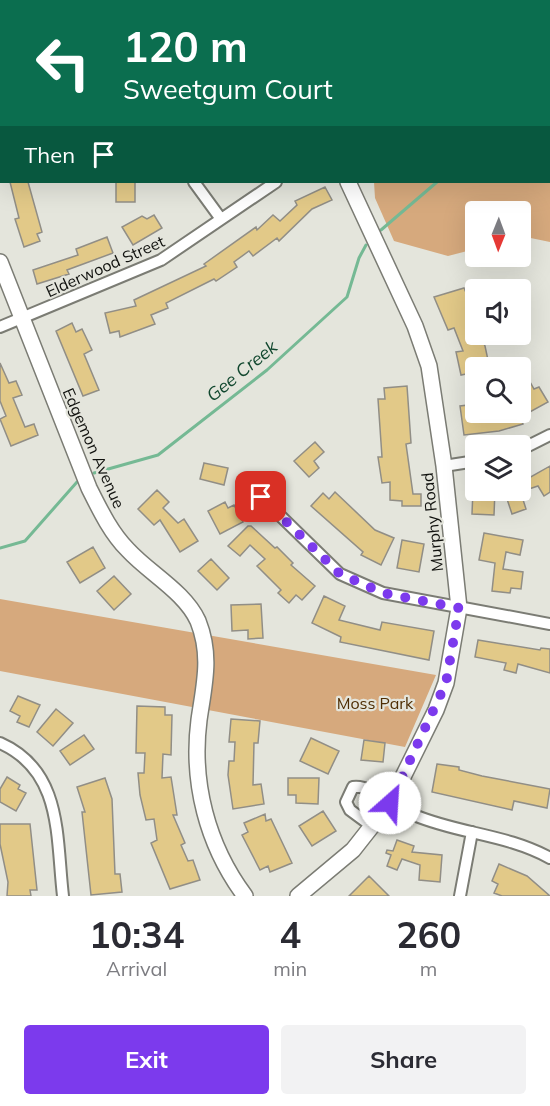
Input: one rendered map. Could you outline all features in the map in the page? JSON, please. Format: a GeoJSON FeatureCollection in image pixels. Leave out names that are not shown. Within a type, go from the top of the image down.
{"type":"FeatureCollection","features":[{"type":"Feature","properties":{"kind":"street"},"geometry":{"type":"LineString","coordinates":[[195,183],[221,219]]}},
{"type":"Feature","properties":{"kind":"street","name":"Elderwood Street"},"geometry":{"type":"LineString","coordinates":[[0,327],[161,260],[275,183]]}},
{"type":"Feature","properties":{"kind":"street","name":"Murphy Road"},"geometry":{"type":"LineString","coordinates":[[298,896],[352,850],[373,827],[390,803],[446,683],[459,608],[444,466],[429,366],[392,272],[348,183]]}},
{"type":"Feature","properties":{"kind":"street","name":"Edgemon Avenue"},"geometry":{"type":"LineString","coordinates":[[0,262],[20,319],[89,488],[107,522],[126,549],[180,596],[197,619],[207,657],[196,751],[198,781],[211,832],[227,872],[245,896]]}},
{"type":"Feature","properties":{"kind":"street"},"geometry":{"type":"LineString","coordinates":[[531,444],[550,435]]}},
{"type":"Feature","properties":{"kind":"street"},"geometry":{"type":"LineString","coordinates":[[444,466],[465,463]]}},
{"type":"Feature","properties":{"kind":"street"},"geometry":{"type":"LineString","coordinates":[[261,497],[340,574],[383,593],[550,624]]}},
{"type":"Feature","properties":{"kind":"street"},"geometry":{"type":"LineString","coordinates":[[0,743],[14,749],[31,763],[48,788],[63,896]]}},
{"type":"Feature","properties":{"kind":"street"},"geometry":{"type":"LineString","coordinates":[[373,827],[350,810],[346,802],[348,793],[353,787],[361,785],[390,803],[434,822],[526,845],[550,858]]}},
{"type":"Feature","properties":{"kind":"street"},"geometry":{"type":"LineString","coordinates":[[460,896],[472,832]]}},
{"type":"Feature","properties":{"kind":"green space"},"geometry":{"type":"Polygon","coordinates":[[[374,183],[550,183],[550,242],[531,238],[531,201],[465,201],[465,252],[448,256],[394,241],[375,198],[374,183]]]}},
{"type":"Feature","properties":{"kind":"green space","name":"Moss Park"},"geometry":{"type":"Polygon","coordinates":[[[0,599],[436,675],[405,747],[0,671],[0,599]]]}},
{"type":"Feature","properties":{"kind":"building"},"geometry":{"type":"Polygon","coordinates":[[[10,183],[28,183],[42,232],[37,234],[40,241],[24,247],[15,219],[19,218],[10,183]]]}},
{"type":"Feature","properties":{"kind":"building"},"geometry":{"type":"Polygon","coordinates":[[[116,183],[135,183],[135,202],[116,202],[116,183]]]}},
{"type":"Feature","properties":{"kind":"building"},"geometry":{"type":"Polygon","coordinates":[[[325,187],[332,200],[312,209],[279,241],[277,238],[253,256],[249,251],[234,262],[237,267],[216,281],[214,279],[166,303],[168,308],[151,315],[155,324],[120,337],[119,331],[110,333],[105,313],[136,306],[134,300],[206,266],[204,264],[256,227],[257,230],[273,215],[280,221],[297,205],[295,201],[325,187]]]}},
{"type":"Feature","properties":{"kind":"building"},"geometry":{"type":"Polygon","coordinates":[[[154,215],[162,228],[133,245],[122,227],[142,216],[147,219],[154,215]]]}},
{"type":"Feature","properties":{"kind":"building"},"geometry":{"type":"Polygon","coordinates":[[[107,237],[113,253],[67,270],[69,274],[37,284],[33,270],[78,255],[76,249],[107,237]]]}},
{"type":"Feature","properties":{"kind":"building"},"geometry":{"type":"Polygon","coordinates":[[[464,288],[465,290],[465,345],[484,345],[487,357],[465,357],[465,374],[461,375],[456,352],[463,351],[454,328],[448,330],[434,297],[464,288]]]}},
{"type":"Feature","properties":{"kind":"building"},"geometry":{"type":"Polygon","coordinates":[[[72,323],[76,332],[82,329],[92,350],[84,354],[99,390],[83,396],[56,331],[72,323]]]}},
{"type":"Feature","properties":{"kind":"building"},"geometry":{"type":"Polygon","coordinates":[[[0,363],[9,383],[16,381],[22,395],[13,398],[25,427],[34,424],[38,435],[11,446],[0,419],[6,416],[0,401],[0,363]]]}},
{"type":"Feature","properties":{"kind":"building"},"geometry":{"type":"Polygon","coordinates":[[[531,384],[534,389],[539,387],[548,402],[531,411],[531,384]]]}},
{"type":"Feature","properties":{"kind":"building"},"geometry":{"type":"Polygon","coordinates":[[[407,386],[411,443],[406,444],[413,494],[421,494],[421,506],[402,506],[402,501],[390,500],[390,482],[382,483],[378,457],[382,457],[378,399],[385,399],[384,388],[407,386]]]}},
{"type":"Feature","properties":{"kind":"building"},"geometry":{"type":"Polygon","coordinates":[[[465,405],[465,423],[523,424],[499,431],[464,435],[460,406],[465,405]]]}},
{"type":"Feature","properties":{"kind":"building"},"geometry":{"type":"Polygon","coordinates":[[[315,442],[324,452],[314,461],[319,468],[309,477],[294,461],[315,442]]]}},
{"type":"Feature","properties":{"kind":"building"},"geometry":{"type":"Polygon","coordinates":[[[204,463],[228,468],[224,485],[200,479],[204,463]]]}},
{"type":"Feature","properties":{"kind":"building"},"geometry":{"type":"Polygon","coordinates":[[[550,466],[550,492],[544,496],[538,486],[531,488],[531,477],[550,466]]]}},
{"type":"Feature","properties":{"kind":"building"},"geometry":{"type":"Polygon","coordinates":[[[157,490],[169,502],[163,508],[178,523],[184,519],[198,541],[180,552],[160,520],[154,525],[138,509],[157,490]]]}},
{"type":"Feature","properties":{"kind":"building"},"geometry":{"type":"Polygon","coordinates":[[[335,492],[375,530],[394,538],[381,565],[361,555],[363,552],[311,506],[323,493],[329,499],[335,492]]]}},
{"type":"Feature","properties":{"kind":"building"},"geometry":{"type":"Polygon","coordinates":[[[473,501],[495,501],[494,515],[472,514],[473,501]]]}},
{"type":"Feature","properties":{"kind":"building"},"geometry":{"type":"Polygon","coordinates":[[[508,501],[523,501],[526,509],[512,514],[508,501]]]}},
{"type":"Feature","properties":{"kind":"building"},"geometry":{"type":"Polygon","coordinates":[[[225,502],[228,508],[234,505],[243,522],[220,534],[208,511],[225,502]]]}},
{"type":"Feature","properties":{"kind":"building"},"geometry":{"type":"Polygon","coordinates":[[[248,526],[251,526],[275,548],[277,547],[293,563],[291,565],[315,586],[302,600],[296,595],[289,603],[278,593],[281,590],[257,566],[265,559],[250,545],[240,556],[228,546],[248,526]]]}},
{"type":"Feature","properties":{"kind":"building"},"geometry":{"type":"Polygon","coordinates":[[[484,533],[523,540],[520,555],[506,552],[503,569],[523,572],[521,589],[511,588],[510,593],[492,591],[495,563],[479,560],[484,533]]]}},
{"type":"Feature","properties":{"kind":"building"},"geometry":{"type":"Polygon","coordinates":[[[402,540],[424,544],[419,572],[397,568],[402,540]]]}},
{"type":"Feature","properties":{"kind":"building"},"geometry":{"type":"Polygon","coordinates":[[[93,547],[105,568],[80,583],[67,562],[93,547]]]}},
{"type":"Feature","properties":{"kind":"building"},"geometry":{"type":"Polygon","coordinates":[[[211,559],[229,578],[217,590],[198,571],[211,559]]]}},
{"type":"Feature","properties":{"kind":"building"},"geometry":{"type":"Polygon","coordinates":[[[114,576],[131,594],[114,610],[97,591],[114,576]]]}},
{"type":"Feature","properties":{"kind":"building"},"geometry":{"type":"Polygon","coordinates":[[[324,596],[345,606],[339,620],[380,630],[382,622],[434,631],[429,660],[340,642],[341,637],[312,623],[324,596]]]}},
{"type":"Feature","properties":{"kind":"building"},"geometry":{"type":"Polygon","coordinates":[[[261,604],[263,638],[248,639],[248,630],[232,631],[231,605],[261,604]]]}},
{"type":"Feature","properties":{"kind":"building"},"geometry":{"type":"Polygon","coordinates":[[[478,640],[540,650],[541,648],[550,649],[550,673],[518,664],[516,673],[504,670],[506,663],[475,657],[478,640]]]}},
{"type":"Feature","properties":{"kind":"building"},"geometry":{"type":"Polygon","coordinates":[[[18,696],[40,705],[29,727],[17,722],[20,716],[10,711],[18,696]]]}},
{"type":"Feature","properties":{"kind":"building"},"geometry":{"type":"Polygon","coordinates":[[[137,706],[165,707],[165,715],[172,715],[171,755],[163,754],[162,778],[171,777],[177,815],[173,815],[185,843],[181,845],[188,861],[193,860],[200,880],[170,889],[151,843],[157,840],[154,819],[146,820],[140,795],[138,773],[144,773],[145,753],[136,753],[137,706]]]}},
{"type":"Feature","properties":{"kind":"building"},"geometry":{"type":"Polygon","coordinates":[[[56,709],[73,723],[53,746],[37,732],[56,709]]]}},
{"type":"Feature","properties":{"kind":"building"},"geometry":{"type":"Polygon","coordinates":[[[231,719],[260,721],[258,743],[254,743],[253,785],[261,784],[264,804],[233,809],[228,775],[229,761],[234,761],[235,742],[229,742],[231,719]]]}},
{"type":"Feature","properties":{"kind":"building"},"geometry":{"type":"Polygon","coordinates":[[[84,735],[94,749],[70,765],[60,751],[84,735]]]}},
{"type":"Feature","properties":{"kind":"building"},"geometry":{"type":"Polygon","coordinates":[[[311,738],[339,751],[328,774],[300,761],[311,738]]]}},
{"type":"Feature","properties":{"kind":"building"},"geometry":{"type":"Polygon","coordinates":[[[364,740],[385,743],[383,762],[361,760],[364,740]]]}},
{"type":"Feature","properties":{"kind":"building"},"geometry":{"type":"Polygon","coordinates":[[[437,764],[459,767],[459,770],[482,776],[550,789],[547,808],[514,801],[512,810],[432,792],[437,764]]]}},
{"type":"Feature","properties":{"kind":"building"},"geometry":{"type":"Polygon","coordinates":[[[7,777],[20,785],[18,789],[26,793],[16,811],[0,802],[0,789],[7,777]]]}},
{"type":"Feature","properties":{"kind":"building"},"geometry":{"type":"Polygon","coordinates":[[[105,778],[112,799],[115,874],[120,874],[122,892],[91,895],[82,812],[85,812],[77,787],[105,778]]]}},
{"type":"Feature","properties":{"kind":"building"},"geometry":{"type":"Polygon","coordinates":[[[288,778],[319,778],[318,804],[296,803],[296,795],[288,795],[288,778]]]}},
{"type":"Feature","properties":{"kind":"building"},"geometry":{"type":"Polygon","coordinates":[[[323,811],[336,831],[312,846],[299,826],[323,811]]]}},
{"type":"Feature","properties":{"kind":"building"},"geometry":{"type":"Polygon","coordinates":[[[265,814],[266,821],[271,819],[292,863],[270,872],[268,866],[260,870],[242,835],[248,832],[244,823],[265,814]]]}},
{"type":"Feature","properties":{"kind":"building"},"geometry":{"type":"Polygon","coordinates":[[[0,824],[30,824],[37,890],[30,890],[31,896],[7,896],[8,882],[0,844],[0,824]]]}},
{"type":"Feature","properties":{"kind":"building"},"geometry":{"type":"Polygon","coordinates":[[[397,840],[414,846],[412,852],[442,855],[440,882],[419,880],[420,865],[402,859],[397,870],[387,866],[391,855],[386,853],[387,850],[393,851],[397,840]]]}},
{"type":"Feature","properties":{"kind":"building"},"geometry":{"type":"Polygon","coordinates":[[[499,864],[527,876],[550,896],[502,896],[494,893],[498,884],[492,881],[499,864]]]}},
{"type":"Feature","properties":{"kind":"building"},"geometry":{"type":"Polygon","coordinates":[[[369,876],[389,896],[349,896],[369,876]]]}},
{"type":"Feature","properties":{"kind":"waterway","name":"Gee Creek"},"geometry":{"type":"LineString","coordinates":[[381,230],[436,183]]}},
{"type":"Feature","properties":{"kind":"waterway","name":"Gee Creek"},"geometry":{"type":"LineString","coordinates":[[94,473],[158,455],[267,370],[347,297],[359,258],[366,245]]}},
{"type":"Feature","properties":{"kind":"waterway","name":"Gee Creek"},"geometry":{"type":"LineString","coordinates":[[0,548],[25,541],[77,482]]}},
{"type":"Feature","properties":{"kind":"route"},"geometry":{"type":"LineString","coordinates":[[261,497],[340,574],[383,593],[459,608],[454,648],[446,683],[436,710],[390,803]]}}]}
